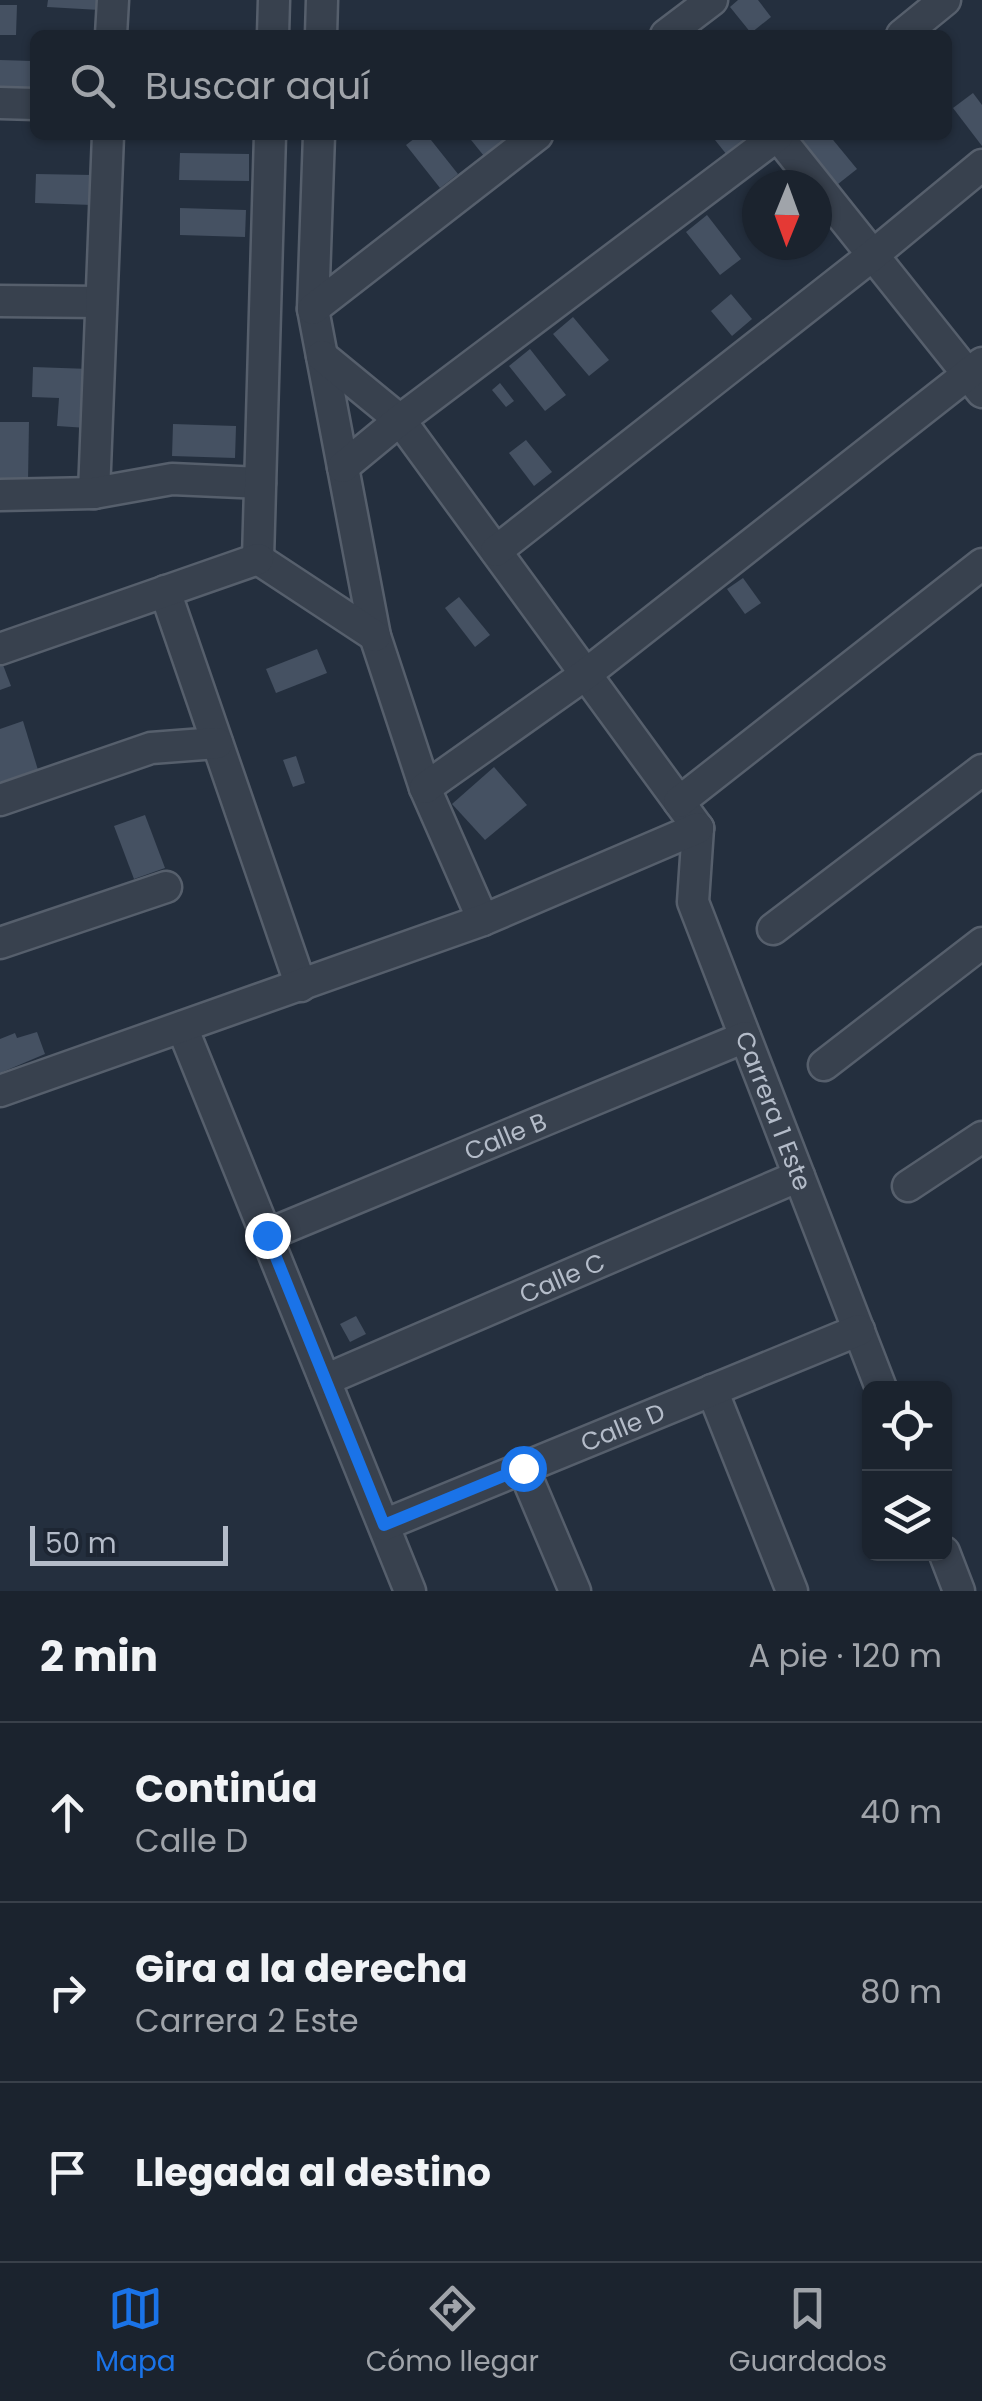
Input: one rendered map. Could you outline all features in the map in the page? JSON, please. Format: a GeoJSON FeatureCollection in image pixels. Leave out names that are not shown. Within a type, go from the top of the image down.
{"type":"FeatureCollection","features":[{"type":"Feature","properties":{"kind":"street"},"geometry":{"type":"LineString","coordinates":[[112,30],[113,0]]}},
{"type":"Feature","properties":{"kind":"street"},"geometry":{"type":"LineString","coordinates":[[273,30],[274,0]]}},
{"type":"Feature","properties":{"kind":"street"},"geometry":{"type":"LineString","coordinates":[[321,30],[322,0]]}},
{"type":"Feature","properties":{"kind":"street"},"geometry":{"type":"LineString","coordinates":[[679,23],[712,0]]}},
{"type":"Feature","properties":{"kind":"street"},"geometry":{"type":"LineString","coordinates":[[908,30],[945,0]]}},
{"type":"Feature","properties":{"kind":"street"},"geometry":{"type":"LineString","coordinates":[[0,103],[30,104]]}},
{"type":"Feature","properties":{"kind":"street"},"geometry":{"type":"LineString","coordinates":[[94,494],[108,140]]}},
{"type":"Feature","properties":{"kind":"street"},"geometry":{"type":"LineString","coordinates":[[258,560],[270,140]]}},
{"type":"Feature","properties":{"kind":"street"},"geometry":{"type":"LineString","coordinates":[[318,140],[314,308],[375,636],[425,788],[482,920]]}},
{"type":"Feature","properties":{"kind":"street"},"geometry":{"type":"LineString","coordinates":[[314,308],[531,140]]}},
{"type":"Feature","properties":{"kind":"street"},"geometry":{"type":"LineString","coordinates":[[343,467],[770,140]]}},
{"type":"Feature","properties":{"kind":"street"},"geometry":{"type":"LineString","coordinates":[[425,788],[586,674],[978,376],[873,255],[781,140]]}},
{"type":"Feature","properties":{"kind":"street"},"geometry":{"type":"LineString","coordinates":[[496,551],[982,165]]}},
{"type":"Feature","properties":{"kind":"street"},"geometry":{"type":"LineString","coordinates":[[0,301],[102,302]]}},
{"type":"Feature","properties":{"kind":"street"},"geometry":{"type":"LineString","coordinates":[[0,1090],[482,920],[698,828],[400,420],[322,356]]}},
{"type":"Feature","properties":{"kind":"street"},"geometry":{"type":"LineString","coordinates":[[0,495],[94,494],[172,479],[260,483]]}},
{"type":"Feature","properties":{"kind":"street"},"geometry":{"type":"LineString","coordinates":[[258,560],[375,636]]}},
{"type":"Feature","properties":{"kind":"street"},"geometry":{"type":"LineString","coordinates":[[0,649],[258,560]]}},
{"type":"Feature","properties":{"kind":"street"},"geometry":{"type":"LineString","coordinates":[[679,802],[982,564]]}},
{"type":"Feature","properties":{"kind":"street"},"geometry":{"type":"LineString","coordinates":[[166,591],[301,986]]}},
{"type":"Feature","properties":{"kind":"street"},"geometry":{"type":"LineString","coordinates":[[0,800],[151,748],[217,743]]}},
{"type":"Feature","properties":{"kind":"street"},"geometry":{"type":"LineString","coordinates":[[773,929],[982,770]]}},
{"type":"Feature","properties":{"kind":"street","name":"Carrera 1 Este"},"geometry":{"type":"LineString","coordinates":[[698,828],[693,902],[878,1381]]}},
{"type":"Feature","properties":{"kind":"street"},"geometry":{"type":"LineString","coordinates":[[0,943],[166,886]]}},
{"type":"Feature","properties":{"kind":"street"},"geometry":{"type":"LineString","coordinates":[[824,1066],[982,943]]}},
{"type":"Feature","properties":{"kind":"street"},"geometry":{"type":"LineString","coordinates":[[182,1027],[410,1591]]}},
{"type":"Feature","properties":{"kind":"street","name":"Calle B"},"geometry":{"type":"LineString","coordinates":[[267,1235],[745,1037]]}},
{"type":"Feature","properties":{"kind":"street"},"geometry":{"type":"LineString","coordinates":[[908,1186],[982,1137]]}},
{"type":"Feature","properties":{"kind":"street","name":"Calle C"},"geometry":{"type":"LineString","coordinates":[[325,1380],[799,1176]]}},
{"type":"Feature","properties":{"kind":"street","name":"Calle D"},"geometry":{"type":"LineString","coordinates":[[384,1525],[859,1330]]}},
{"type":"Feature","properties":{"kind":"street"},"geometry":{"type":"LineString","coordinates":[[712,1390],[792,1591]]}},
{"type":"Feature","properties":{"kind":"street"},"geometry":{"type":"LineString","coordinates":[[523,1468],[575,1591]]}},
{"type":"Feature","properties":{"kind":"street"},"geometry":{"type":"LineString","coordinates":[[947,1561],[959,1591]]}},
{"type":"Feature","properties":{"kind":"building"},"geometry":{"type":"Polygon","coordinates":[[[48,0],[101,0],[100,10],[47,7],[48,0]]]}},
{"type":"Feature","properties":{"kind":"building"},"geometry":{"type":"Polygon","coordinates":[[[738,0],[758,0],[771,17],[755,30],[749,30],[730,7],[738,0]]]}},
{"type":"Feature","properties":{"kind":"building"},"geometry":{"type":"Polygon","coordinates":[[[0,5],[17,5],[16,35],[0,35],[0,5]]]}},
{"type":"Feature","properties":{"kind":"building"},"geometry":{"type":"Polygon","coordinates":[[[0,60],[30,61],[30,91],[0,91],[0,60]]]}},
{"type":"Feature","properties":{"kind":"building"},"geometry":{"type":"Polygon","coordinates":[[[973,93],[982,105],[982,146],[953,108],[973,93]]]}},
{"type":"Feature","properties":{"kind":"building"},"geometry":{"type":"Polygon","coordinates":[[[412,140],[431,140],[458,174],[440,188],[406,145],[412,140]]]}},
{"type":"Feature","properties":{"kind":"building"},"geometry":{"type":"Polygon","coordinates":[[[471,140],[504,140],[484,156],[471,140]]]}},
{"type":"Feature","properties":{"kind":"building"},"geometry":{"type":"Polygon","coordinates":[[[715,140],[746,140],[727,155],[715,140]]]}},
{"type":"Feature","properties":{"kind":"building"},"geometry":{"type":"Polygon","coordinates":[[[799,140],[833,140],[857,169],[833,188],[832,170],[818,170],[796,143],[799,140]]]}},
{"type":"Feature","properties":{"kind":"building"},"geometry":{"type":"Polygon","coordinates":[[[180,153],[249,154],[249,181],[179,180],[180,153]]]}},
{"type":"Feature","properties":{"kind":"building"},"geometry":{"type":"Polygon","coordinates":[[[36,174],[93,175],[92,205],[35,203],[36,174]]]}},
{"type":"Feature","properties":{"kind":"building"},"geometry":{"type":"Polygon","coordinates":[[[180,208],[246,210],[245,237],[180,235],[180,208]]]}},
{"type":"Feature","properties":{"kind":"building"},"geometry":{"type":"Polygon","coordinates":[[[707,215],[741,259],[720,275],[686,232],[707,215]]]}},
{"type":"Feature","properties":{"kind":"building"},"geometry":{"type":"Polygon","coordinates":[[[731,294],[752,319],[732,336],[711,311],[731,294]]]}},
{"type":"Feature","properties":{"kind":"building"},"geometry":{"type":"Polygon","coordinates":[[[573,317],[609,360],[589,376],[553,334],[573,317]]]}},
{"type":"Feature","properties":{"kind":"building"},"geometry":{"type":"Polygon","coordinates":[[[530,349],[566,395],[545,411],[509,366],[530,349]]]}},
{"type":"Feature","properties":{"kind":"building"},"geometry":{"type":"Polygon","coordinates":[[[33,367],[90,369],[87,428],[57,426],[59,398],[32,397],[33,367]]]}},
{"type":"Feature","properties":{"kind":"building"},"geometry":{"type":"Polygon","coordinates":[[[500,383],[514,401],[506,407],[492,390],[500,383]]]}},
{"type":"Feature","properties":{"kind":"building"},"geometry":{"type":"Polygon","coordinates":[[[0,422],[29,422],[28,481],[0,481],[0,422]]]}},
{"type":"Feature","properties":{"kind":"building"},"geometry":{"type":"Polygon","coordinates":[[[173,424],[236,426],[235,458],[172,456],[173,424]]]}},
{"type":"Feature","properties":{"kind":"building"},"geometry":{"type":"Polygon","coordinates":[[[526,440],[552,472],[534,486],[509,453],[526,440]]]}},
{"type":"Feature","properties":{"kind":"building"},"geometry":{"type":"Polygon","coordinates":[[[743,578],[761,603],[745,614],[727,589],[743,578]]]}},
{"type":"Feature","properties":{"kind":"building"},"geometry":{"type":"Polygon","coordinates":[[[459,597],[490,635],[475,647],[445,608],[459,597]]]}},
{"type":"Feature","properties":{"kind":"building"},"geometry":{"type":"Polygon","coordinates":[[[317,649],[327,673],[276,693],[266,669],[317,649]]]}},
{"type":"Feature","properties":{"kind":"building"},"geometry":{"type":"Polygon","coordinates":[[[0,657],[11,686],[0,690],[0,657]]]}},
{"type":"Feature","properties":{"kind":"building"},"geometry":{"type":"Polygon","coordinates":[[[23,721],[38,770],[0,782],[0,729],[23,721]]]}},
{"type":"Feature","properties":{"kind":"building"},"geometry":{"type":"Polygon","coordinates":[[[296,756],[305,783],[293,787],[283,760],[296,756]]]}},
{"type":"Feature","properties":{"kind":"building"},"geometry":{"type":"Polygon","coordinates":[[[494,767],[527,805],[485,840],[452,804],[494,767]]]}},
{"type":"Feature","properties":{"kind":"building"},"geometry":{"type":"Polygon","coordinates":[[[145,815],[165,868],[134,879],[114,826],[145,815]]]}},
{"type":"Feature","properties":{"kind":"building"},"geometry":{"type":"Polygon","coordinates":[[[37,1032],[45,1054],[0,1073],[0,1039],[15,1033],[17,1038],[37,1032]]]}},
{"type":"Feature","properties":{"kind":"building"},"geometry":{"type":"Polygon","coordinates":[[[356,1316],[366,1334],[350,1342],[340,1324],[356,1316]]]}},
{"type":"Feature","properties":{"kind":"route"},"geometry":{"type":"LineString","coordinates":[[267,1235],[384,1525],[523,1468]]}}]}
